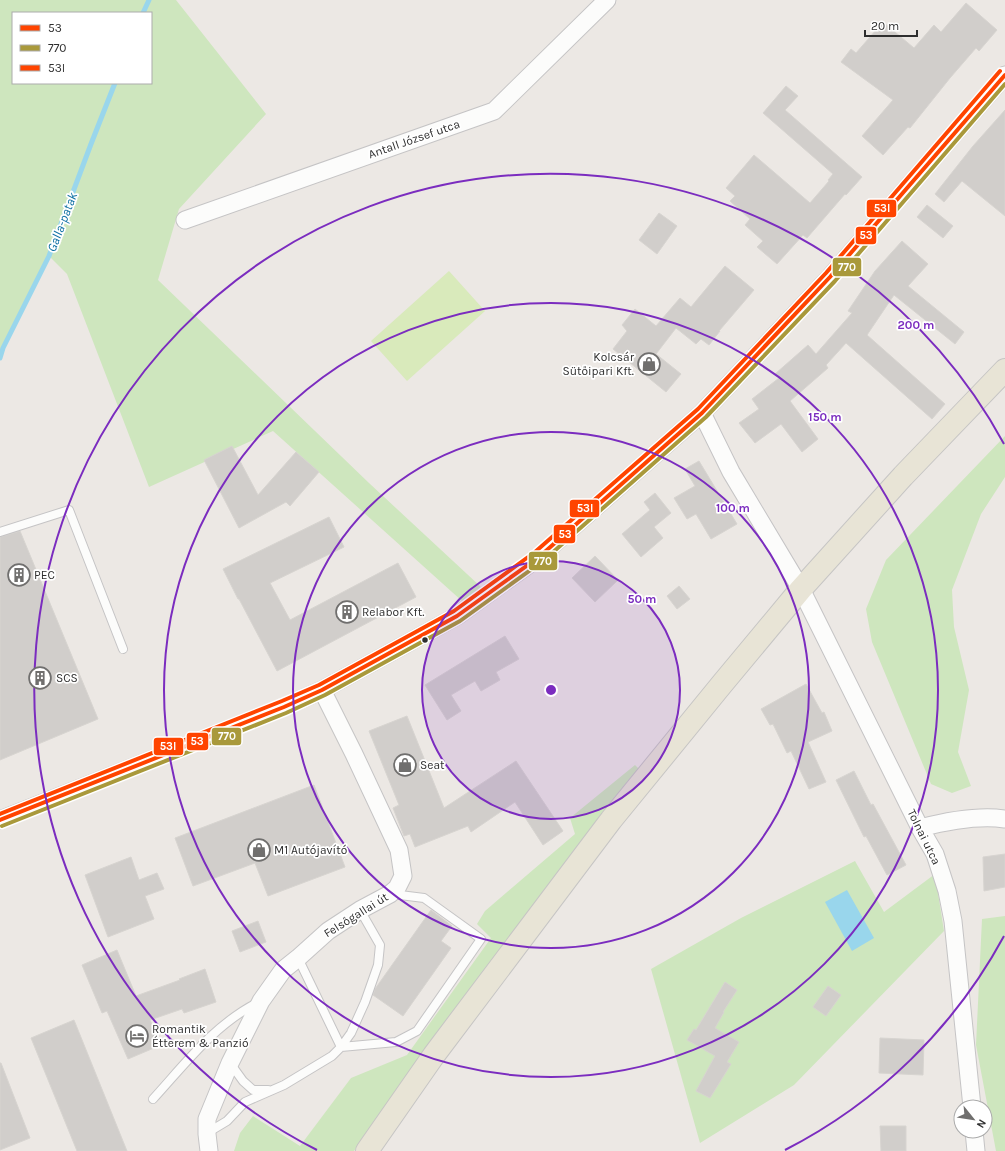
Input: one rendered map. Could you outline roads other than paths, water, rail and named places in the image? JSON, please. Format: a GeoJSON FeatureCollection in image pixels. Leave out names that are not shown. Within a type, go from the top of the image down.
{"type":"FeatureCollection","features":[{"type":"Feature","properties":{"kind":"main road"},"geometry":{"type":"LineString","coordinates":[[367,1151],[434,1055],[611,820],[722,684],[801,589],[903,476],[1005,370]]}},
{"type":"Feature","properties":{"kind":"street","name":"Antall József utca"},"geometry":{"type":"LineString","coordinates":[[185,220],[494,111],[607,0]]}},
{"type":"Feature","properties":{"kind":"street"},"geometry":{"type":"LineString","coordinates":[[0,820],[284,707],[322,690],[457,616],[539,557],[702,413],[830,276],[1005,75]]}},
{"type":"Feature","properties":{"kind":"street","name":"Tolnai utca"},"geometry":{"type":"LineString","coordinates":[[702,413],[731,472],[801,589],[920,828],[935,854],[947,891],[954,922],[971,1099]]}},
{"type":"Feature","properties":{"kind":"street","name":"Felsőgallai út"},"geometry":{"type":"LineString","coordinates":[[209,1151],[206,1119],[230,1063],[261,1001],[283,970],[328,930],[360,910],[390,894],[398,888],[403,876],[399,850],[322,690]]}},
{"type":"Feature","properties":{"kind":"street"},"geometry":{"type":"LineString","coordinates":[[920,828],[950,821],[994,818],[1005,820]]}},
{"type":"Feature","properties":{"kind":"street"},"geometry":{"type":"LineString","coordinates":[[975,1139],[976,1151]]}},
{"type":"Feature","properties":{"kind":"lane"},"geometry":{"type":"LineString","coordinates":[[0,532],[69,510],[123,649]]}},
{"type":"Feature","properties":{"kind":"lane"},"geometry":{"type":"LineString","coordinates":[[341,1048],[396,1042],[417,1031],[481,939],[424,898],[390,894]]}},
{"type":"Feature","properties":{"kind":"lane"},"geometry":{"type":"LineString","coordinates":[[207,1134],[227,1121],[244,1102],[284,1085],[332,1056],[341,1048],[351,1033],[365,1002],[378,965],[380,945],[360,910]]}},
{"type":"Feature","properties":{"kind":"lane"},"geometry":{"type":"LineString","coordinates":[[298,958],[341,1048]]}},
{"type":"Feature","properties":{"kind":"lane"},"geometry":{"type":"LineString","coordinates":[[153,1099],[207,1040],[228,1021],[261,1001]]}},
{"type":"Feature","properties":{"kind":"lane"},"geometry":{"type":"LineString","coordinates":[[230,1063],[243,1081],[253,1090],[270,1090]]}},
{"type":"Feature","properties":{"kind":"water"},"geometry":{"type":"Polygon","coordinates":[[[847,890],[874,938],[852,951],[825,902],[847,890]]]}},
{"type":"Feature","properties":{"kind":"waterway","name":"Galla-patak"},"geometry":{"type":"LineString","coordinates":[[143,12],[149,0]]}},
{"type":"Feature","properties":{"kind":"waterway","name":"Galla-patak"},"geometry":{"type":"LineString","coordinates":[[0,358],[3,348],[49,256],[115,84]]}},
{"type":"Feature","properties":{"kind":"place","name":"Kolcsár Sütőipari Kft."},"geometry":{"type":"Point","coordinates":[649,364]}},
{"type":"Feature","properties":{"kind":"place","name":"PEC"},"geometry":{"type":"Point","coordinates":[19,575]}},
{"type":"Feature","properties":{"kind":"place","name":"Relabor Kft."},"geometry":{"type":"Point","coordinates":[347,612]}},
{"type":"Feature","properties":{"kind":"place","name":"SCS"},"geometry":{"type":"Point","coordinates":[40,678]}},
{"type":"Feature","properties":{"kind":"place","name":"Seat"},"geometry":{"type":"Point","coordinates":[405,765]}},
{"type":"Feature","properties":{"kind":"place","name":"M1 Autójavító"},"geometry":{"type":"Point","coordinates":[259,850]}},
{"type":"Feature","properties":{"kind":"place","name":"Romantik Étterem & Panzió"},"geometry":{"type":"Point","coordinates":[137,1036]}}]}
